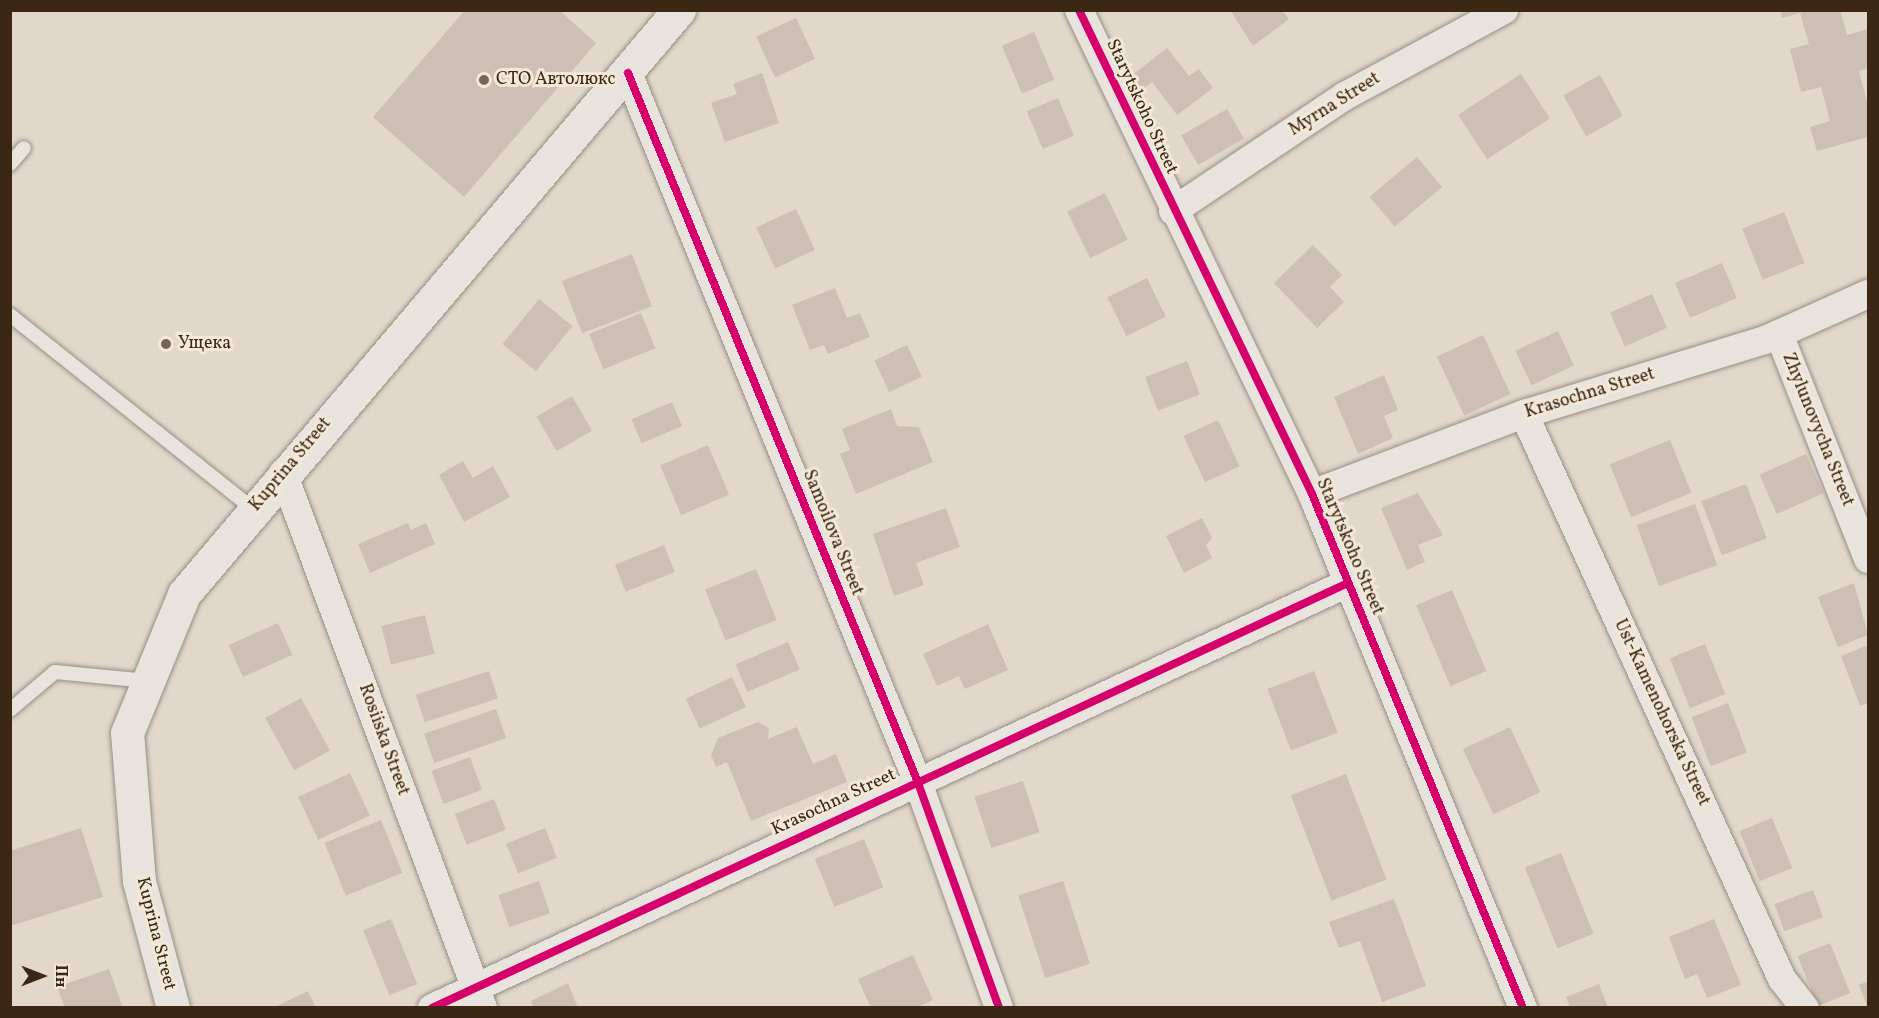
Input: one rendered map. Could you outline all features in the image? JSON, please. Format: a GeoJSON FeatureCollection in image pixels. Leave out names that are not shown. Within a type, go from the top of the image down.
{"type":"FeatureCollection","features":[{"type":"Feature","properties":{"kind":"main road","name":"Kuprina Street"},"geometry":{"type":"LineString","coordinates":[[173,1008],[140,881],[127,733],[184,594],[283,473],[628,74],[679,10]]}},
{"type":"Feature","properties":{"kind":"street","name":"Starytskoho Street"},"geometry":{"type":"LineString","coordinates":[[1079,10],[1173,211],[1311,494],[1523,1008]]}},
{"type":"Feature","properties":{"kind":"street","name":"Myrna Street"},"geometry":{"type":"LineString","coordinates":[[1173,211],[1345,96],[1504,10]]}},
{"type":"Feature","properties":{"kind":"street","name":"Samoilova Street"},"geometry":{"type":"LineString","coordinates":[[628,74],[917,780],[999,1008]]}},
{"type":"Feature","properties":{"kind":"street","name":"Krasochna Street"},"geometry":{"type":"LineString","coordinates":[[1311,494],[1524,414],[1779,334],[1869,294]]}},
{"type":"Feature","properties":{"kind":"street","name":"Zhylunovycha Street"},"geometry":{"type":"LineString","coordinates":[[1779,334],[1869,559]]}},
{"type":"Feature","properties":{"kind":"street","name":"Ust-Kamenohorska Street"},"geometry":{"type":"LineString","coordinates":[[1524,414],[1782,979],[1805,1008]]}},
{"type":"Feature","properties":{"kind":"street","name":"Rosiiska Street"},"geometry":{"type":"LineString","coordinates":[[283,473],[479,998]]}},
{"type":"Feature","properties":{"kind":"street","name":"Krasochna Street"},"geometry":{"type":"LineString","coordinates":[[432,1008],[479,998],[917,780],[1348,583]]}},
{"type":"Feature","properties":{"kind":"lane"},"geometry":{"type":"LineString","coordinates":[[10,164],[24,148]]}},
{"type":"Feature","properties":{"kind":"lane"},"geometry":{"type":"LineString","coordinates":[[10,315],[253,509]]}},
{"type":"Feature","properties":{"kind":"lane"},"geometry":{"type":"LineString","coordinates":[[10,710],[55,672],[148,681]]}},
{"type":"Feature","properties":{"kind":"building","name":"СТО Автолюкс"},"geometry":{"type":"Polygon","coordinates":[[[465,10],[559,10],[596,43],[464,197],[373,117],[465,10]]]}},
{"type":"Feature","properties":{"kind":"building"},"geometry":{"type":"Polygon","coordinates":[[[1230,10],[1282,10],[1289,19],[1253,46],[1230,10]]]}},
{"type":"Feature","properties":{"kind":"building"},"geometry":{"type":"Polygon","coordinates":[[[1780,10],[1840,10],[1847,35],[1868,29],[1868,68],[1859,71],[1868,106],[1868,137],[1817,151],[1810,127],[1830,121],[1821,87],[1801,92],[1790,49],[1809,44],[1800,13],[1782,18],[1780,10]]]}},
{"type":"Feature","properties":{"kind":"building"},"geometry":{"type":"Polygon","coordinates":[[[796,18],[815,59],[775,77],[756,37],[796,18]]]}},
{"type":"Feature","properties":{"kind":"building"},"geometry":{"type":"Polygon","coordinates":[[[1034,32],[1054,80],[1022,94],[1002,46],[1034,32]]]}},
{"type":"Feature","properties":{"kind":"building"},"geometry":{"type":"Polygon","coordinates":[[[1167,48],[1189,76],[1199,69],[1213,88],[1177,115],[1152,82],[1138,93],[1127,79],[1167,48]]]}},
{"type":"Feature","properties":{"kind":"building"},"geometry":{"type":"Polygon","coordinates":[[[762,73],[779,123],[725,142],[711,103],[737,94],[733,84],[762,73]]]}},
{"type":"Feature","properties":{"kind":"building"},"geometry":{"type":"Polygon","coordinates":[[[1521,74],[1550,118],[1487,159],[1458,115],[1521,74]]]}},
{"type":"Feature","properties":{"kind":"building"},"geometry":{"type":"Polygon","coordinates":[[[1600,75],[1623,116],[1586,136],[1563,95],[1600,75]]]}},
{"type":"Feature","properties":{"kind":"building"},"geometry":{"type":"Polygon","coordinates":[[[1058,98],[1074,136],[1043,149],[1027,111],[1058,98]]]}},
{"type":"Feature","properties":{"kind":"building"},"geometry":{"type":"Polygon","coordinates":[[[1227,109],[1244,138],[1198,165],[1181,136],[1227,109]]]}},
{"type":"Feature","properties":{"kind":"building"},"geometry":{"type":"Polygon","coordinates":[[[1417,157],[1442,187],[1395,227],[1370,197],[1417,157]]]}},
{"type":"Feature","properties":{"kind":"building"},"geometry":{"type":"Polygon","coordinates":[[[1105,193],[1128,240],[1090,258],[1067,211],[1105,193]]]}},
{"type":"Feature","properties":{"kind":"building"},"geometry":{"type":"Polygon","coordinates":[[[796,209],[815,250],[775,268],[756,228],[796,209]]]}},
{"type":"Feature","properties":{"kind":"building"},"geometry":{"type":"Polygon","coordinates":[[[1784,212],[1805,263],[1763,280],[1742,229],[1784,212]]]}},
{"type":"Feature","properties":{"kind":"building"},"geometry":{"type":"Polygon","coordinates":[[[1313,245],[1342,275],[1330,287],[1344,302],[1317,328],[1274,283],[1313,245]]]}},
{"type":"Feature","properties":{"kind":"building"},"geometry":{"type":"Polygon","coordinates":[[[632,254],[652,306],[582,333],[562,281],[632,254]]]}},
{"type":"Feature","properties":{"kind":"building"},"geometry":{"type":"Polygon","coordinates":[[[1722,263],[1737,298],[1690,318],[1675,283],[1722,263]]]}},
{"type":"Feature","properties":{"kind":"building"},"geometry":{"type":"Polygon","coordinates":[[[1147,278],[1166,317],[1126,336],[1107,297],[1147,278]]]}},
{"type":"Feature","properties":{"kind":"building"},"geometry":{"type":"Polygon","coordinates":[[[835,288],[847,318],[860,313],[870,337],[828,354],[824,345],[810,350],[792,305],[835,288]]]}},
{"type":"Feature","properties":{"kind":"building"},"geometry":{"type":"Polygon","coordinates":[[[1652,294],[1667,328],[1625,347],[1610,313],[1652,294]]]}},
{"type":"Feature","properties":{"kind":"building"},"geometry":{"type":"Polygon","coordinates":[[[539,299],[572,326],[536,371],[502,344],[539,299]]]}},
{"type":"Feature","properties":{"kind":"building"},"geometry":{"type":"Polygon","coordinates":[[[641,313],[655,348],[603,369],[589,334],[641,313]]]}},
{"type":"Feature","properties":{"kind":"building"},"geometry":{"type":"Polygon","coordinates":[[[1558,331],[1574,365],[1531,385],[1515,351],[1558,331]]]}},
{"type":"Feature","properties":{"kind":"building"},"geometry":{"type":"Polygon","coordinates":[[[1483,335],[1510,394],[1464,415],[1437,357],[1483,335]]]}},
{"type":"Feature","properties":{"kind":"building"},"geometry":{"type":"Polygon","coordinates":[[[907,345],[922,377],[889,392],[874,360],[907,345]]]}},
{"type":"Feature","properties":{"kind":"building"},"geometry":{"type":"Polygon","coordinates":[[[1187,361],[1200,395],[1158,411],[1145,377],[1187,361]]]}},
{"type":"Feature","properties":{"kind":"building"},"geometry":{"type":"Polygon","coordinates":[[[1384,375],[1398,410],[1384,416],[1393,438],[1358,454],[1334,397],[1384,375]]]}},
{"type":"Feature","properties":{"kind":"building"},"geometry":{"type":"Polygon","coordinates":[[[572,396],[592,431],[556,451],[536,417],[572,396]]]}},
{"type":"Feature","properties":{"kind":"building"},"geometry":{"type":"Polygon","coordinates":[[[672,402],[682,426],[642,443],[631,419],[672,402]]]}},
{"type":"Feature","properties":{"kind":"building"},"geometry":{"type":"Polygon","coordinates":[[[891,409],[897,426],[919,427],[933,462],[856,494],[840,454],[850,450],[842,429],[891,409]]]}},
{"type":"Feature","properties":{"kind":"building"},"geometry":{"type":"Polygon","coordinates":[[[1218,420],[1240,466],[1205,482],[1184,436],[1218,420]]]}},
{"type":"Feature","properties":{"kind":"building"},"geometry":{"type":"Polygon","coordinates":[[[1670,440],[1691,493],[1631,517],[1610,464],[1670,440]]]}},
{"type":"Feature","properties":{"kind":"building"},"geometry":{"type":"Polygon","coordinates":[[[708,445],[729,495],[681,515],[660,465],[708,445]]]}},
{"type":"Feature","properties":{"kind":"building"},"geometry":{"type":"Polygon","coordinates":[[[1806,454],[1823,493],[1777,514],[1759,475],[1806,454]]]}},
{"type":"Feature","properties":{"kind":"building"},"geometry":{"type":"Polygon","coordinates":[[[463,461],[473,478],[493,466],[510,497],[464,522],[439,475],[463,461]]]}},
{"type":"Feature","properties":{"kind":"building"},"geometry":{"type":"Polygon","coordinates":[[[1746,484],[1767,538],[1722,555],[1701,501],[1746,484]]]}},
{"type":"Feature","properties":{"kind":"building"},"geometry":{"type":"Polygon","coordinates":[[[1418,493],[1443,535],[1418,545],[1425,562],[1407,570],[1381,508],[1418,493]]]}},
{"type":"Feature","properties":{"kind":"building"},"geometry":{"type":"Polygon","coordinates":[[[1695,504],[1717,565],[1659,586],[1637,525],[1695,504]]]}},
{"type":"Feature","properties":{"kind":"building"},"geometry":{"type":"Polygon","coordinates":[[[946,508],[960,547],[916,563],[924,585],[894,596],[873,534],[946,508]]]}},
{"type":"Feature","properties":{"kind":"building"},"geometry":{"type":"Polygon","coordinates":[[[1202,518],[1212,538],[1206,545],[1212,558],[1184,573],[1166,536],[1202,518]]]}},
{"type":"Feature","properties":{"kind":"building"},"geometry":{"type":"Polygon","coordinates":[[[408,523],[411,530],[426,523],[435,544],[370,573],[358,544],[408,523]]]}},
{"type":"Feature","properties":{"kind":"building"},"geometry":{"type":"Polygon","coordinates":[[[664,545],[675,572],[626,592],[615,565],[664,545]]]}},
{"type":"Feature","properties":{"kind":"building"},"geometry":{"type":"Polygon","coordinates":[[[756,569],[777,620],[726,641],[705,590],[756,569]]]}},
{"type":"Feature","properties":{"kind":"building"},"geometry":{"type":"Polygon","coordinates":[[[1854,583],[1868,635],[1838,647],[1818,597],[1854,583]]]}},
{"type":"Feature","properties":{"kind":"building"},"geometry":{"type":"Polygon","coordinates":[[[1452,590],[1486,671],[1450,686],[1416,605],[1452,590]]]}},
{"type":"Feature","properties":{"kind":"building"},"geometry":{"type":"Polygon","coordinates":[[[425,615],[435,654],[391,665],[381,626],[425,615]]]}},
{"type":"Feature","properties":{"kind":"building"},"geometry":{"type":"Polygon","coordinates":[[[278,623],[292,655],[243,677],[229,645],[278,623]]]}},
{"type":"Feature","properties":{"kind":"building"},"geometry":{"type":"Polygon","coordinates":[[[988,624],[1008,670],[965,689],[959,676],[937,686],[923,654],[988,624]]]}},
{"type":"Feature","properties":{"kind":"building"},"geometry":{"type":"Polygon","coordinates":[[[788,642],[800,670],[747,692],[736,664],[788,642]]]}},
{"type":"Feature","properties":{"kind":"building"},"geometry":{"type":"Polygon","coordinates":[[[1705,644],[1725,694],[1690,708],[1670,658],[1705,644]]]}},
{"type":"Feature","properties":{"kind":"building"},"geometry":{"type":"Polygon","coordinates":[[[1868,645],[1868,703],[1860,706],[1841,656],[1868,645]]]}},
{"type":"Feature","properties":{"kind":"building"},"geometry":{"type":"Polygon","coordinates":[[[489,671],[498,699],[425,722],[416,695],[489,671]]]}},
{"type":"Feature","properties":{"kind":"building"},"geometry":{"type":"Polygon","coordinates":[[[1314,671],[1338,733],[1291,751],[1267,689],[1314,671]]]}},
{"type":"Feature","properties":{"kind":"building"},"geometry":{"type":"Polygon","coordinates":[[[732,677],[746,707],[700,728],[686,699],[732,677]]]}},
{"type":"Feature","properties":{"kind":"building"},"geometry":{"type":"Polygon","coordinates":[[[301,698],[330,750],[294,770],[265,718],[301,698]]]}},
{"type":"Feature","properties":{"kind":"building"},"geometry":{"type":"Polygon","coordinates":[[[1728,703],[1747,752],[1711,766],[1692,717],[1728,703]]]}},
{"type":"Feature","properties":{"kind":"building"},"geometry":{"type":"Polygon","coordinates":[[[496,709],[506,738],[434,763],[424,734],[496,709]]]}},
{"type":"Feature","properties":{"kind":"building"},"geometry":{"type":"Polygon","coordinates":[[[758,722],[769,728],[768,739],[797,727],[813,764],[836,754],[847,782],[751,821],[727,762],[716,767],[711,755],[718,738],[758,722]]]}},
{"type":"Feature","properties":{"kind":"building"},"geometry":{"type":"Polygon","coordinates":[[[1510,727],[1540,792],[1493,814],[1463,749],[1510,727]]]}},
{"type":"Feature","properties":{"kind":"building"},"geometry":{"type":"Polygon","coordinates":[[[470,757],[482,790],[443,804],[431,771],[470,757]]]}},
{"type":"Feature","properties":{"kind":"building"},"geometry":{"type":"Polygon","coordinates":[[[350,773],[370,816],[318,840],[298,797],[350,773]]]}},
{"type":"Feature","properties":{"kind":"building"},"geometry":{"type":"Polygon","coordinates":[[[1346,774],[1386,879],[1331,901],[1291,795],[1346,774]]]}},
{"type":"Feature","properties":{"kind":"building"},"geometry":{"type":"Polygon","coordinates":[[[1023,781],[1040,832],[991,848],[974,797],[1023,781]]]}},
{"type":"Feature","properties":{"kind":"building"},"geometry":{"type":"Polygon","coordinates":[[[494,799],[506,830],[467,845],[455,814],[494,799]]]}},
{"type":"Feature","properties":{"kind":"building"},"geometry":{"type":"Polygon","coordinates":[[[1772,818],[1792,868],[1760,881],[1740,831],[1772,818]]]}},
{"type":"Feature","properties":{"kind":"building"},"geometry":{"type":"Polygon","coordinates":[[[381,820],[402,873],[346,896],[324,843],[381,820]]]}},
{"type":"Feature","properties":{"kind":"building"},"geometry":{"type":"Polygon","coordinates":[[[81,828],[103,897],[10,926],[10,851],[81,828]]]}},
{"type":"Feature","properties":{"kind":"building"},"geometry":{"type":"Polygon","coordinates":[[[545,828],[557,858],[518,873],[506,844],[545,828]]]}},
{"type":"Feature","properties":{"kind":"building"},"geometry":{"type":"Polygon","coordinates":[[[864,839],[883,887],[834,907],[815,859],[864,839]]]}},
{"type":"Feature","properties":{"kind":"building"},"geometry":{"type":"Polygon","coordinates":[[[1561,853],[1594,934],[1557,948],[1525,868],[1561,853]]]}},
{"type":"Feature","properties":{"kind":"building"},"geometry":{"type":"Polygon","coordinates":[[[539,881],[550,913],[509,927],[498,895],[539,881]]]}},
{"type":"Feature","properties":{"kind":"building"},"geometry":{"type":"Polygon","coordinates":[[[1063,881],[1090,964],[1045,978],[1018,896],[1063,881]]]}},
{"type":"Feature","properties":{"kind":"building"},"geometry":{"type":"Polygon","coordinates":[[[1813,890],[1823,917],[1784,931],[1774,904],[1813,890]]]}},
{"type":"Feature","properties":{"kind":"building"},"geometry":{"type":"Polygon","coordinates":[[[1394,899],[1426,986],[1382,1002],[1360,941],[1339,948],[1329,922],[1394,899]]]}},
{"type":"Feature","properties":{"kind":"building"},"geometry":{"type":"Polygon","coordinates":[[[391,919],[417,984],[389,995],[363,930],[391,919]]]}},
{"type":"Feature","properties":{"kind":"building"},"geometry":{"type":"Polygon","coordinates":[[[1714,919],[1741,985],[1707,998],[1697,974],[1685,979],[1669,937],[1714,919]]]}},
{"type":"Feature","properties":{"kind":"building"},"geometry":{"type":"Polygon","coordinates":[[[1830,943],[1850,993],[1818,1006],[1798,956],[1830,943]]]}},
{"type":"Feature","properties":{"kind":"building"},"geometry":{"type":"Polygon","coordinates":[[[913,955],[933,1000],[916,1008],[871,1008],[858,979],[913,955]]]}},
{"type":"Feature","properties":{"kind":"building"},"geometry":{"type":"Polygon","coordinates":[[[109,969],[123,1008],[65,1008],[57,987],[109,969]]]}},
{"type":"Feature","properties":{"kind":"building"},"geometry":{"type":"Polygon","coordinates":[[[1868,981],[1868,1008],[1859,985],[1868,981]]]}},
{"type":"Feature","properties":{"kind":"building"},"geometry":{"type":"Polygon","coordinates":[[[568,983],[578,1008],[534,1008],[531,1001],[568,983]]]}},
{"type":"Feature","properties":{"kind":"building"},"geometry":{"type":"Polygon","coordinates":[[[1599,984],[1608,1008],[1570,1008],[1566,997],[1599,984]]]}},
{"type":"Feature","properties":{"kind":"building"},"geometry":{"type":"Polygon","coordinates":[[[308,991],[316,1008],[273,1008],[308,991]]]}},
{"type":"Feature","properties":{"kind":"cycle path"},"geometry":{"type":"LineString","coordinates":[[1079,10],[1312,494],[1523,1008]]}},
{"type":"Feature","properties":{"kind":"cycle path"},"geometry":{"type":"LineString","coordinates":[[628,73],[917,780],[999,1008]]}},
{"type":"Feature","properties":{"kind":"cycle path"},"geometry":{"type":"LineString","coordinates":[[432,1008],[1348,583]]}},
{"type":"Feature","properties":{"kind":"place","name":"СТО Автолюкс"},"geometry":{"type":"Point","coordinates":[484,80]}},
{"type":"Feature","properties":{"kind":"place","name":"Ущека"},"geometry":{"type":"Point","coordinates":[166,344]}}]}
